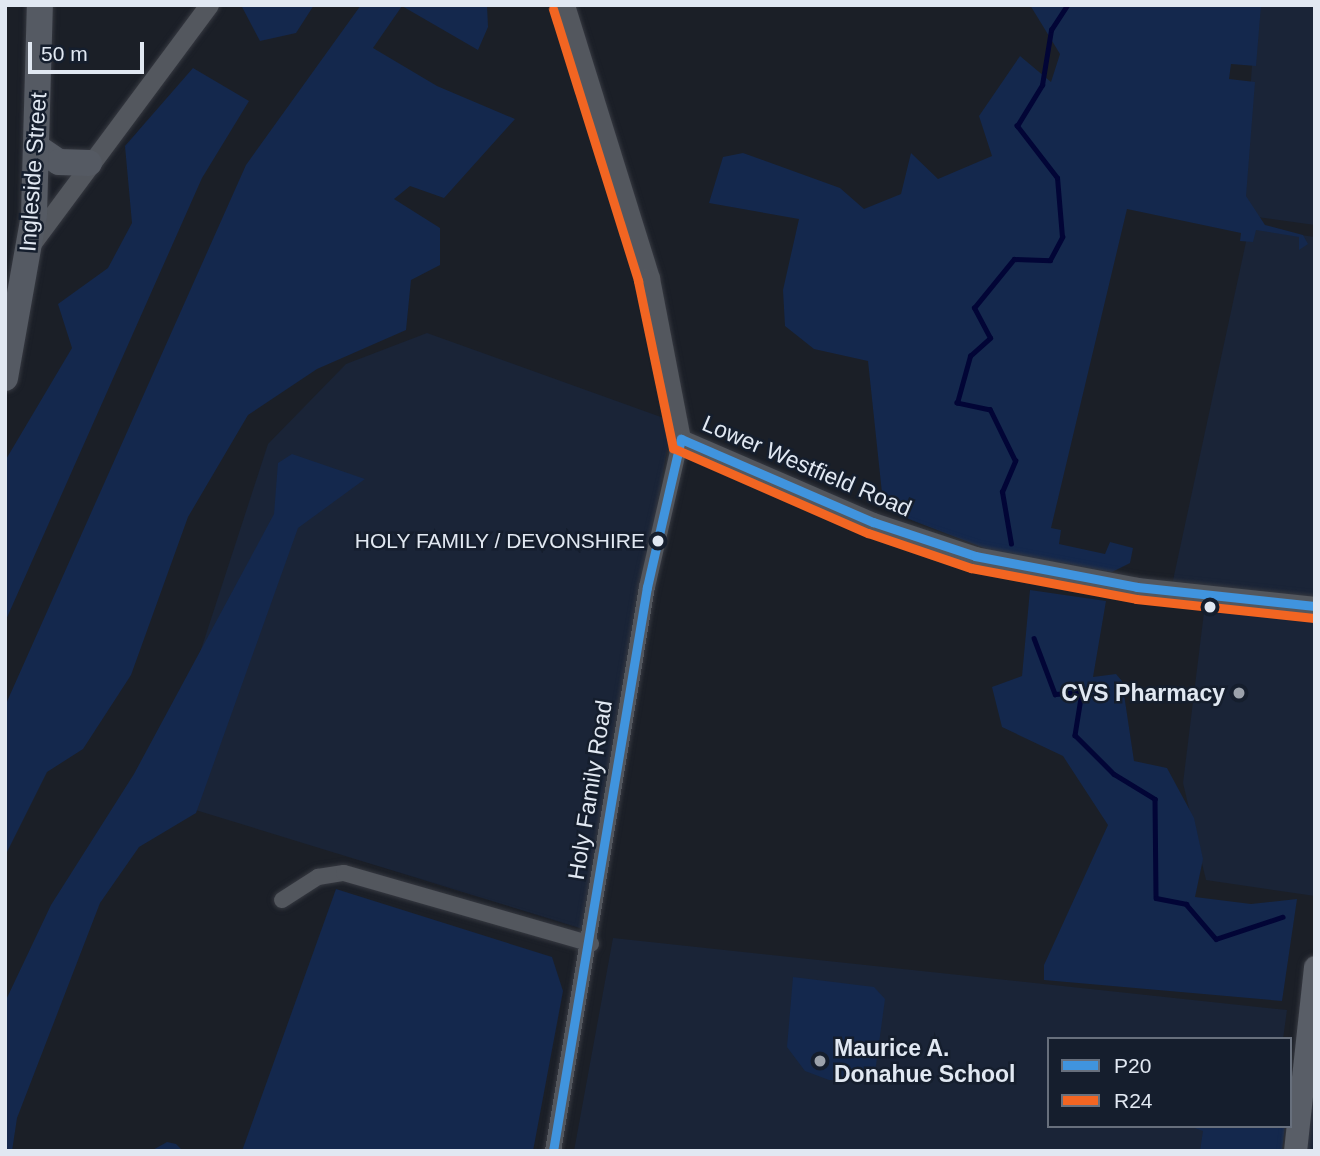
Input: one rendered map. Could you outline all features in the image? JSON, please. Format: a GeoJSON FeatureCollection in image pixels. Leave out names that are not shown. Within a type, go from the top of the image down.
{"type":"FeatureCollection","features":[{"type":"Feature","properties":{"kind":"main road","name":"Ingleside Street"},"geometry":{"type":"LineString","coordinates":[[5,378],[14,292],[30,245],[38,148],[40,5]]}},
{"type":"Feature","properties":{"kind":"main road"},"geometry":{"type":"LineString","coordinates":[[38,148],[59,162],[89,163]]}},
{"type":"Feature","properties":{"kind":"main road"},"geometry":{"type":"LineString","coordinates":[[1295,1151],[1315,967]]}},
{"type":"Feature","properties":{"kind":"main road"},"geometry":{"type":"LineString","coordinates":[[1307,1054],[1315,1013]]}},
{"type":"Feature","properties":{"kind":"street"},"geometry":{"type":"LineString","coordinates":[[30,245],[209,5]]}},
{"type":"Feature","properties":{"kind":"street","name":"Lower Westfield Road"},"geometry":{"type":"LineString","coordinates":[[565,5],[650,278],[681,439],[873,522],[975,556],[1125,585],[1315,606]]}},
{"type":"Feature","properties":{"kind":"street","name":"Holy Family Road"},"geometry":{"type":"LineString","coordinates":[[553,1151],[591,944],[635,654],[681,439]]}},
{"type":"Feature","properties":{"kind":"street"},"geometry":{"type":"LineString","coordinates":[[282,900],[309,881],[344,873],[591,944]]}},
{"type":"Feature","properties":{"kind":"shaded area"},"geometry":{"type":"Polygon","coordinates":[[[241,5],[314,5],[296,33],[260,41],[241,5]]]}},
{"type":"Feature","properties":{"kind":"shaded area"},"geometry":{"type":"Polygon","coordinates":[[[361,5],[487,5],[488,27],[478,50],[402,6],[373,48],[437,86],[515,119],[444,198],[410,186],[394,199],[440,228],[440,265],[411,280],[406,330],[317,369],[248,415],[188,517],[131,675],[83,749],[47,772],[5,856],[5,706],[246,165],[361,5]]]}},
{"type":"Feature","properties":{"kind":"shaded area"},"geometry":{"type":"Polygon","coordinates":[[[1030,5],[1261,5],[1256,66],[1231,64],[1229,79],[1255,82],[1246,196],[1265,225],[1303,235],[1308,244],[1299,250],[1299,237],[1256,230],[1253,242],[1240,241],[1241,233],[1127,209],[1051,528],[1061,530],[1059,544],[1105,554],[1110,542],[1133,548],[1130,563],[1112,572],[997,553],[893,513],[882,493],[868,361],[814,349],[785,326],[783,290],[799,219],[709,203],[723,157],[743,153],[840,188],[864,209],[901,194],[911,153],[938,179],[992,156],[979,116],[1020,56],[1051,82],[1060,54],[1030,5]]]}},
{"type":"Feature","properties":{"kind":"shaded area"},"geometry":{"type":"Polygon","coordinates":[[[1256,5],[1315,5],[1315,225],[1242,215],[1256,5]]]}},
{"type":"Feature","properties":{"kind":"shaded area"},"geometry":{"type":"Polygon","coordinates":[[[193,68],[249,101],[202,178],[5,622],[5,461],[72,348],[58,304],[108,268],[132,223],[125,146],[193,68]]]}},
{"type":"Feature","properties":{"kind":"shaded area"},"geometry":{"type":"Polygon","coordinates":[[[1249,228],[1315,237],[1315,597],[1172,585],[1249,228]]]}},
{"type":"Feature","properties":{"kind":"shaded area"},"geometry":{"type":"Polygon","coordinates":[[[427,333],[672,421],[583,929],[153,797],[268,444],[346,364],[427,333]]]}},
{"type":"Feature","properties":{"kind":"shaded area"},"geometry":{"type":"Polygon","coordinates":[[[292,454],[365,479],[298,528],[196,813],[139,847],[100,903],[17,1118],[12,1151],[5,1151],[5,1002],[51,905],[134,774],[274,514],[278,463],[292,454]]]}},
{"type":"Feature","properties":{"kind":"shaded area"},"geometry":{"type":"Polygon","coordinates":[[[1030,590],[1106,601],[1093,677],[1116,674],[1122,681],[1134,761],[1167,768],[1194,818],[1203,859],[1195,897],[1251,904],[1297,899],[1282,1001],[1044,980],[1044,965],[1108,825],[1063,756],[1002,727],[992,687],[1022,676],[1030,590]]]}},
{"type":"Feature","properties":{"kind":"shaded area"},"geometry":{"type":"Polygon","coordinates":[[[1205,604],[1315,619],[1315,896],[1206,880],[1183,783],[1205,604]]]}},
{"type":"Feature","properties":{"kind":"shaded area"},"geometry":{"type":"Polygon","coordinates":[[[336,889],[552,957],[563,991],[533,1151],[242,1151],[336,889]]]}},
{"type":"Feature","properties":{"kind":"shaded area","name":"Maurice A. Donahue School"},"geometry":{"type":"Polygon","coordinates":[[[613,938],[1287,1010],[1283,1037],[1047,1037],[1047,1128],[1271,1128],[1268,1151],[574,1151],[613,938]]]}},
{"type":"Feature","properties":{"kind":"shaded area"},"geometry":{"type":"Polygon","coordinates":[[[793,977],[874,987],[885,999],[874,1080],[829,1080],[805,1071],[787,1047],[793,977]]]}},
{"type":"Feature","properties":{"kind":"shaded area"},"geometry":{"type":"Polygon","coordinates":[[[1315,1066],[1315,1151],[1303,1151],[1315,1066]]]}},
{"type":"Feature","properties":{"kind":"shaded area"},"geometry":{"type":"Polygon","coordinates":[[[1195,1128],[1285,1128],[1282,1151],[1200,1151],[1203,1131],[1195,1128]]]}},
{"type":"Feature","properties":{"kind":"shaded area"},"geometry":{"type":"Polygon","coordinates":[[[167,1142],[176,1144],[183,1151],[151,1151],[167,1142]]]}},
{"type":"Feature","properties":{"kind":"waterway"},"geometry":{"type":"LineString","coordinates":[[1011,544],[1002,492],[1015,461],[990,410],[957,403],[970,356],[990,338],[974,308],[1014,259],[1050,260],[1062,237],[1057,178],[1017,126],[1042,85],[1051,30],[1067,5]]}},
{"type":"Feature","properties":{"kind":"waterway"},"geometry":{"type":"LineString","coordinates":[[1034,638],[1055,694],[1082,692],[1075,735],[1114,774],[1155,799],[1156,898],[1186,904],[1216,939],[1282,917]]}},
{"type":"Feature","properties":{"kind":"transit line","name":"R24"},"geometry":{"type":"LineString","coordinates":[[553,9],[638,281],[673,448],[868,533],[971,568],[1136,599],[1314,618]]}},
{"type":"Feature","properties":{"kind":"transit line","name":"P20"},"geometry":{"type":"LineString","coordinates":[[553,1151],[647,587],[681,439],[873,522],[975,556],[1137,587],[1315,606]]}},
{"type":"Feature","properties":{"kind":"place","name":"HOLY FAMILY / DEVONSHIRE"},"geometry":{"type":"Point","coordinates":[658,541]}},
{"type":"Feature","properties":{"kind":"place","name":"CVS Pharmacy"},"geometry":{"type":"Point","coordinates":[1239,693]}},
{"type":"Feature","properties":{"kind":"place","name":"Maurice A. Donahue School"},"geometry":{"type":"Point","coordinates":[820,1061]}}]}
